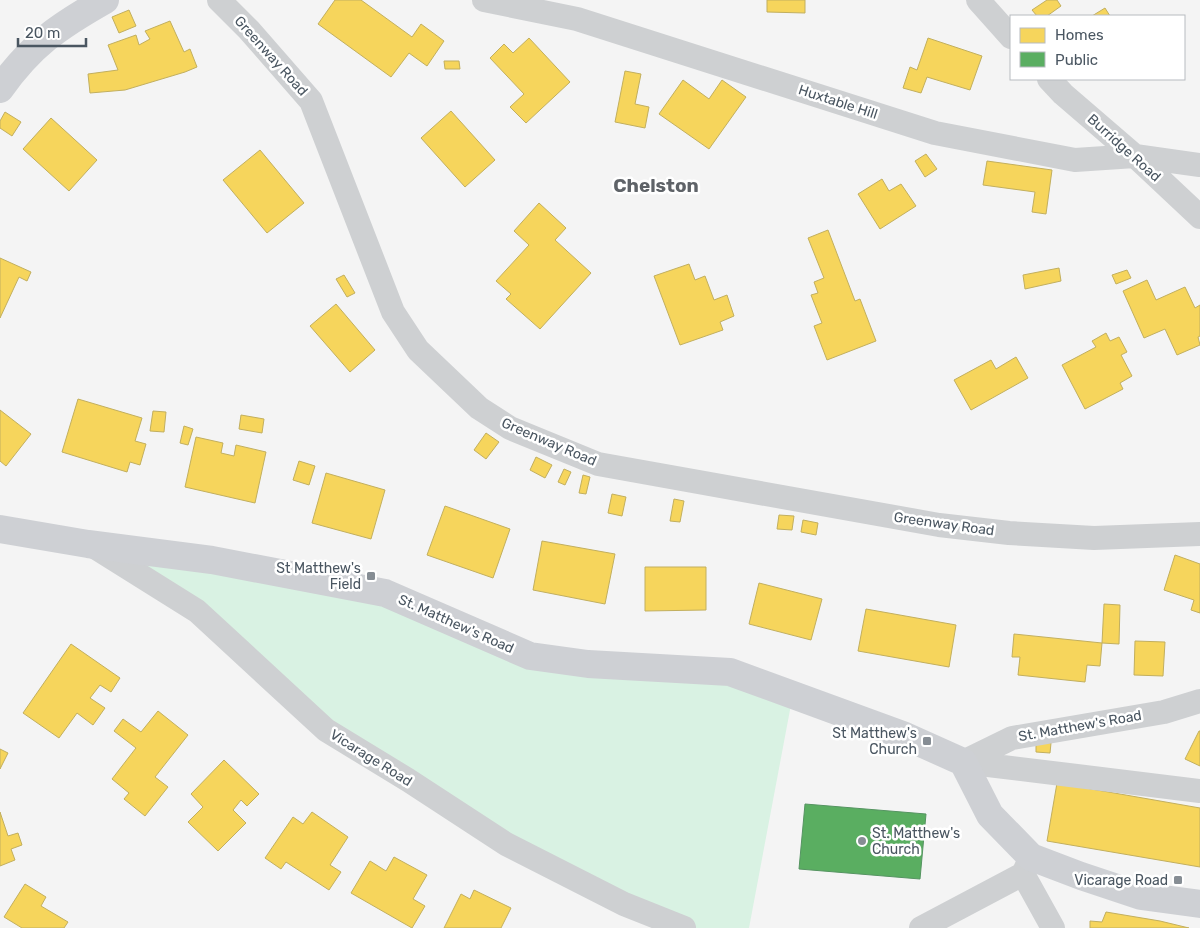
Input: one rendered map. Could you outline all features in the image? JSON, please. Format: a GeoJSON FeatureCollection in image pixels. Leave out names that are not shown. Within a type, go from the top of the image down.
{"type":"FeatureCollection","features":[{"type":"Feature","properties":{"kind":"street"},"geometry":{"type":"LineString","coordinates":[[0,89],[15,67],[34,47],[60,26],[105,0]]}},
{"type":"Feature","properties":{"kind":"street","name":"Greenway Road"},"geometry":{"type":"LineString","coordinates":[[219,0],[249,30],[311,100],[393,312],[418,350],[479,408],[510,428],[598,464],[939,525],[1009,534],[1094,538],[1200,534]]}},
{"type":"Feature","properties":{"kind":"street","name":"Huxtable Hill"},"geometry":{"type":"LineString","coordinates":[[484,0],[577,19],[936,133],[1075,160],[1135,156],[1200,165]]}},
{"type":"Feature","properties":{"kind":"street"},"geometry":{"type":"LineString","coordinates":[[978,0],[1010,36]]}},
{"type":"Feature","properties":{"kind":"street","name":"Burridge Road"},"geometry":{"type":"LineString","coordinates":[[1050,80],[1063,94],[1135,156],[1200,217]]}},
{"type":"Feature","properties":{"kind":"street","name":"St. Matthew's Road"},"geometry":{"type":"LineString","coordinates":[[0,529],[88,544],[212,560],[385,593],[530,656],[588,664],[730,672],[905,736],[963,762],[1012,738],[1164,712],[1200,701]]}},
{"type":"Feature","properties":{"kind":"street","name":"Vicarage Road"},"geometry":{"type":"LineString","coordinates":[[88,544],[197,611],[326,730],[408,780],[506,844],[624,904],[684,928]]}},
{"type":"Feature","properties":{"kind":"street"},"geometry":{"type":"LineString","coordinates":[[963,762],[1200,791]]}},
{"type":"Feature","properties":{"kind":"street"},"geometry":{"type":"LineString","coordinates":[[963,762],[990,815],[1027,866],[1053,928]]}},
{"type":"Feature","properties":{"kind":"street"},"geometry":{"type":"LineString","coordinates":[[921,928],[1027,866],[1081,876],[1141,896],[1200,904]]}},
{"type":"Feature","properties":{"kind":"green space"},"geometry":{"type":"Polygon","coordinates":[[[88,544],[281,572],[530,656],[793,694],[749,928],[684,928],[624,904],[326,730],[197,611],[88,544]]]}},
{"type":"Feature","properties":{"kind":"building: Homes"},"geometry":{"type":"Polygon","coordinates":[[[335,0],[361,0],[412,37],[421,24],[444,41],[427,66],[409,53],[391,77],[318,24],[335,0]]]}},
{"type":"Feature","properties":{"kind":"building: Homes"},"geometry":{"type":"Polygon","coordinates":[[[767,0],[805,0],[805,13],[767,12],[767,0]]]}},
{"type":"Feature","properties":{"kind":"building: Homes"},"geometry":{"type":"Polygon","coordinates":[[[1047,0],[1057,0],[1061,6],[1048,15],[1036,15],[1032,10],[1047,0]]]}},
{"type":"Feature","properties":{"kind":"building: Homes"},"geometry":{"type":"Polygon","coordinates":[[[1105,8],[1109,15],[1094,15],[1105,8]]]}},
{"type":"Feature","properties":{"kind":"building: Homes"},"geometry":{"type":"Polygon","coordinates":[[[129,10],[136,26],[119,33],[112,17],[129,10]]]}},
{"type":"Feature","properties":{"kind":"building: Homes"},"geometry":{"type":"Polygon","coordinates":[[[170,21],[184,52],[190,49],[197,67],[125,90],[90,93],[88,74],[118,70],[108,45],[136,35],[139,45],[150,39],[145,31],[170,21]]]}},
{"type":"Feature","properties":{"kind":"building: Homes"},"geometry":{"type":"Polygon","coordinates":[[[529,38],[570,82],[526,123],[510,107],[524,94],[490,58],[504,44],[513,53],[529,38]]]}},
{"type":"Feature","properties":{"kind":"building: Homes"},"geometry":{"type":"Polygon","coordinates":[[[928,38],[982,56],[970,90],[927,77],[921,93],[903,88],[910,67],[917,70],[928,38]]]}},
{"type":"Feature","properties":{"kind":"building: Homes"},"geometry":{"type":"Polygon","coordinates":[[[444,61],[459,61],[460,69],[445,69],[444,61]]]}},
{"type":"Feature","properties":{"kind":"building: Homes"},"geometry":{"type":"Polygon","coordinates":[[[625,71],[641,74],[635,104],[649,107],[645,128],[615,122],[625,71]]]}},
{"type":"Feature","properties":{"kind":"building: Homes"},"geometry":{"type":"Polygon","coordinates":[[[683,80],[709,99],[722,80],[746,97],[709,149],[659,114],[683,80]]]}},
{"type":"Feature","properties":{"kind":"building: Homes"},"geometry":{"type":"Polygon","coordinates":[[[451,111],[495,160],[465,187],[421,138],[451,111]]]}},
{"type":"Feature","properties":{"kind":"building: Homes"},"geometry":{"type":"Polygon","coordinates":[[[5,112],[21,122],[12,136],[0,128],[0,121],[5,112]]]}},
{"type":"Feature","properties":{"kind":"building: Homes"},"geometry":{"type":"Polygon","coordinates":[[[51,118],[97,160],[69,191],[23,149],[51,118]]]}},
{"type":"Feature","properties":{"kind":"building: Homes"},"geometry":{"type":"Polygon","coordinates":[[[260,150],[304,203],[267,233],[223,180],[260,150]]]}},
{"type":"Feature","properties":{"kind":"building: Homes"},"geometry":{"type":"Polygon","coordinates":[[[926,154],[937,169],[925,177],[915,161],[926,154]]]}},
{"type":"Feature","properties":{"kind":"building: Homes"},"geometry":{"type":"Polygon","coordinates":[[[987,161],[1052,170],[1046,214],[1032,212],[1035,192],[983,185],[987,161]]]}},
{"type":"Feature","properties":{"kind":"building: Homes"},"geometry":{"type":"Polygon","coordinates":[[[882,179],[889,191],[901,184],[916,206],[880,229],[858,194],[882,179]]]}},
{"type":"Feature","properties":{"kind":"building: Homes"},"geometry":{"type":"Polygon","coordinates":[[[539,203],[566,228],[555,240],[591,273],[540,329],[506,299],[511,294],[496,281],[529,245],[514,231],[539,203]]]}},
{"type":"Feature","properties":{"kind":"building: Homes"},"geometry":{"type":"Polygon","coordinates":[[[828,230],[855,301],[860,299],[876,341],[827,360],[814,326],[822,323],[811,295],[818,293],[814,282],[824,278],[808,238],[828,230]]]}},
{"type":"Feature","properties":{"kind":"building: Homes"},"geometry":{"type":"Polygon","coordinates":[[[0,258],[31,272],[27,281],[19,277],[0,318],[0,258]]]}},
{"type":"Feature","properties":{"kind":"building: Homes"},"geometry":{"type":"Polygon","coordinates":[[[689,264],[695,280],[705,276],[714,300],[727,295],[734,316],[720,322],[723,330],[680,345],[654,276],[689,264]]]}},
{"type":"Feature","properties":{"kind":"building: Homes"},"geometry":{"type":"Polygon","coordinates":[[[1059,268],[1061,281],[1025,289],[1023,275],[1059,268]]]}},
{"type":"Feature","properties":{"kind":"building: Homes"},"geometry":{"type":"Polygon","coordinates":[[[1127,270],[1131,278],[1116,284],[1112,275],[1127,270]]]}},
{"type":"Feature","properties":{"kind":"building: Homes"},"geometry":{"type":"Polygon","coordinates":[[[344,275],[355,293],[347,297],[336,279],[344,275]]]}},
{"type":"Feature","properties":{"kind":"building: Homes"},"geometry":{"type":"Polygon","coordinates":[[[1147,280],[1156,300],[1185,287],[1195,308],[1200,305],[1200,336],[1198,337],[1200,345],[1177,355],[1165,329],[1144,338],[1123,291],[1147,280]]]}},
{"type":"Feature","properties":{"kind":"building: Homes"},"geometry":{"type":"Polygon","coordinates":[[[336,304],[375,350],[350,372],[310,326],[336,304]]]}},
{"type":"Feature","properties":{"kind":"building: Homes"},"geometry":{"type":"Polygon","coordinates":[[[1106,333],[1110,341],[1119,337],[1127,352],[1121,355],[1132,376],[1120,383],[1123,389],[1085,409],[1062,365],[1096,347],[1092,341],[1106,333]]]}},
{"type":"Feature","properties":{"kind":"building: Homes"},"geometry":{"type":"Polygon","coordinates":[[[1016,357],[1028,378],[971,410],[954,380],[991,360],[996,369],[1016,357]]]}},
{"type":"Feature","properties":{"kind":"building: Homes"},"geometry":{"type":"Polygon","coordinates":[[[78,399],[142,418],[135,441],[146,444],[140,465],[130,462],[127,472],[62,452],[78,399]]]}},
{"type":"Feature","properties":{"kind":"building: Homes"},"geometry":{"type":"Polygon","coordinates":[[[0,410],[31,434],[6,466],[0,461],[0,410]]]}},
{"type":"Feature","properties":{"kind":"building: Homes"},"geometry":{"type":"Polygon","coordinates":[[[153,411],[166,412],[164,432],[150,431],[153,411]]]}},
{"type":"Feature","properties":{"kind":"building: Homes"},"geometry":{"type":"Polygon","coordinates":[[[241,415],[264,419],[262,433],[239,429],[241,415]]]}},
{"type":"Feature","properties":{"kind":"building: Homes"},"geometry":{"type":"Polygon","coordinates":[[[184,426],[193,429],[188,445],[180,443],[184,426]]]}},
{"type":"Feature","properties":{"kind":"building: Homes"},"geometry":{"type":"Polygon","coordinates":[[[486,433],[499,442],[486,459],[474,450],[486,433]]]}},
{"type":"Feature","properties":{"kind":"building: Homes"},"geometry":{"type":"Polygon","coordinates":[[[196,437],[223,443],[221,453],[234,456],[236,445],[266,452],[255,503],[185,487],[196,437]]]}},
{"type":"Feature","properties":{"kind":"building: Homes"},"geometry":{"type":"Polygon","coordinates":[[[536,457],[552,465],[545,478],[530,470],[536,457]]]}},
{"type":"Feature","properties":{"kind":"building: Homes"},"geometry":{"type":"Polygon","coordinates":[[[299,461],[315,466],[309,485],[293,480],[299,461]]]}},
{"type":"Feature","properties":{"kind":"building: Homes"},"geometry":{"type":"Polygon","coordinates":[[[564,469],[571,472],[565,485],[558,482],[564,469]]]}},
{"type":"Feature","properties":{"kind":"building: Homes"},"geometry":{"type":"Polygon","coordinates":[[[326,473],[385,490],[371,539],[312,523],[326,473]]]}},
{"type":"Feature","properties":{"kind":"building: Homes"},"geometry":{"type":"Polygon","coordinates":[[[583,475],[590,477],[586,494],[579,493],[583,475]]]}},
{"type":"Feature","properties":{"kind":"building: Homes"},"geometry":{"type":"Polygon","coordinates":[[[612,494],[626,497],[622,516],[608,513],[612,494]]]}},
{"type":"Feature","properties":{"kind":"building: Homes"},"geometry":{"type":"Polygon","coordinates":[[[674,499],[684,501],[680,522],[670,521],[674,499]]]}},
{"type":"Feature","properties":{"kind":"building: Homes"},"geometry":{"type":"Polygon","coordinates":[[[445,506],[510,529],[493,578],[427,555],[445,506]]]}},
{"type":"Feature","properties":{"kind":"building: Homes"},"geometry":{"type":"Polygon","coordinates":[[[779,515],[794,516],[792,530],[777,529],[779,515]]]}},
{"type":"Feature","properties":{"kind":"building: Homes"},"geometry":{"type":"Polygon","coordinates":[[[803,520],[818,523],[816,535],[801,532],[803,520]]]}},
{"type":"Feature","properties":{"kind":"building: Homes"},"geometry":{"type":"Polygon","coordinates":[[[542,541],[615,554],[605,604],[533,590],[542,541]]]}},
{"type":"Feature","properties":{"kind":"building: Homes"},"geometry":{"type":"Polygon","coordinates":[[[1175,555],[1200,564],[1200,613],[1191,610],[1194,600],[1164,590],[1175,555]]]}},
{"type":"Feature","properties":{"kind":"building: Homes"},"geometry":{"type":"Polygon","coordinates":[[[645,567],[706,567],[706,610],[645,611],[645,567]]]}},
{"type":"Feature","properties":{"kind":"building: Homes"},"geometry":{"type":"Polygon","coordinates":[[[759,583],[822,599],[811,640],[749,624],[759,583]]]}},
{"type":"Feature","properties":{"kind":"building: Homes"},"geometry":{"type":"Polygon","coordinates":[[[1104,604],[1120,605],[1119,644],[1102,643],[1104,604]]]}},
{"type":"Feature","properties":{"kind":"building: Homes"},"geometry":{"type":"Polygon","coordinates":[[[866,609],[956,625],[949,667],[858,651],[866,609]]]}},
{"type":"Feature","properties":{"kind":"building: Homes"},"geometry":{"type":"Polygon","coordinates":[[[1014,634],[1102,643],[1100,666],[1087,665],[1085,682],[1018,675],[1020,657],[1012,657],[1014,634]]]}},
{"type":"Feature","properties":{"kind":"building: Homes"},"geometry":{"type":"Polygon","coordinates":[[[1135,641],[1165,642],[1163,676],[1134,675],[1135,641]]]}},
{"type":"Feature","properties":{"kind":"building: Homes"},"geometry":{"type":"Polygon","coordinates":[[[71,644],[120,678],[111,692],[100,685],[90,698],[105,708],[93,725],[77,713],[59,738],[23,713],[71,644]]]}},
{"type":"Feature","properties":{"kind":"building: Homes"},"geometry":{"type":"Polygon","coordinates":[[[158,711],[188,735],[155,777],[168,787],[145,816],[124,799],[129,793],[112,779],[136,748],[114,731],[123,719],[141,732],[158,711]]]}},
{"type":"Feature","properties":{"kind":"building: Homes"},"geometry":{"type":"Polygon","coordinates":[[[1200,731],[1200,766],[1185,759],[1200,731]]]}},
{"type":"Feature","properties":{"kind":"building: Homes"},"geometry":{"type":"Polygon","coordinates":[[[1036,742],[1051,743],[1050,753],[1036,752],[1036,742]]]}},
{"type":"Feature","properties":{"kind":"building: Homes"},"geometry":{"type":"Polygon","coordinates":[[[0,749],[8,753],[0,769],[0,749]]]}},
{"type":"Feature","properties":{"kind":"building: Homes"},"geometry":{"type":"Polygon","coordinates":[[[224,760],[259,794],[247,806],[241,800],[233,810],[246,823],[218,851],[188,822],[203,807],[191,794],[224,760]]]}},
{"type":"Feature","properties":{"kind":"building: Homes"},"geometry":{"type":"Polygon","coordinates":[[[1057,783],[1200,808],[1200,867],[1047,841],[1057,783]]]}},
{"type":"Feature","properties":{"kind":"building: Homes"},"geometry":{"type":"Polygon","coordinates":[[[0,812],[8,836],[18,833],[22,845],[11,849],[15,860],[0,866],[0,812]]]}},
{"type":"Feature","properties":{"kind":"building: Homes"},"geometry":{"type":"Polygon","coordinates":[[[312,812],[348,837],[330,865],[341,872],[329,890],[286,862],[281,869],[265,858],[293,817],[303,824],[312,812]]]}},
{"type":"Feature","properties":{"kind":"building: Homes"},"geometry":{"type":"Polygon","coordinates":[[[394,857],[427,875],[413,899],[425,906],[412,928],[351,893],[370,861],[386,871],[394,857]]]}},
{"type":"Feature","properties":{"kind":"building: Homes"},"geometry":{"type":"Polygon","coordinates":[[[25,884],[46,897],[41,906],[68,922],[64,928],[22,928],[4,917],[25,884]]]}},
{"type":"Feature","properties":{"kind":"building: Homes"},"geometry":{"type":"Polygon","coordinates":[[[474,890],[511,908],[501,928],[444,928],[461,894],[470,899],[474,890]]]}},
{"type":"Feature","properties":{"kind":"building: Homes"},"geometry":{"type":"Polygon","coordinates":[[[1106,912],[1189,928],[1090,928],[1090,921],[1102,922],[1106,912]]]}},
{"type":"Feature","properties":{"kind":"building: Public","name":"St. Matthew's Church"},"geometry":{"type":"Polygon","coordinates":[[[805,804],[926,814],[920,879],[799,869],[805,804]]]}},
{"type":"Feature","properties":{"kind":"place","name":"St Matthew's Field"},"geometry":{"type":"Point","coordinates":[371,576]}},
{"type":"Feature","properties":{"kind":"place","name":"St Matthew's Church"},"geometry":{"type":"Point","coordinates":[927,741]}},
{"type":"Feature","properties":{"kind":"place","name":"St. Matthew's Church"},"geometry":{"type":"Point","coordinates":[862,841]}},
{"type":"Feature","properties":{"kind":"place","name":"Vicarage Road"},"geometry":{"type":"Point","coordinates":[1178,880]}},
{"type":"Feature","properties":{"kind":"district","name":"Chelston"},"geometry":{"type":"Point","coordinates":[656,185]}}]}
